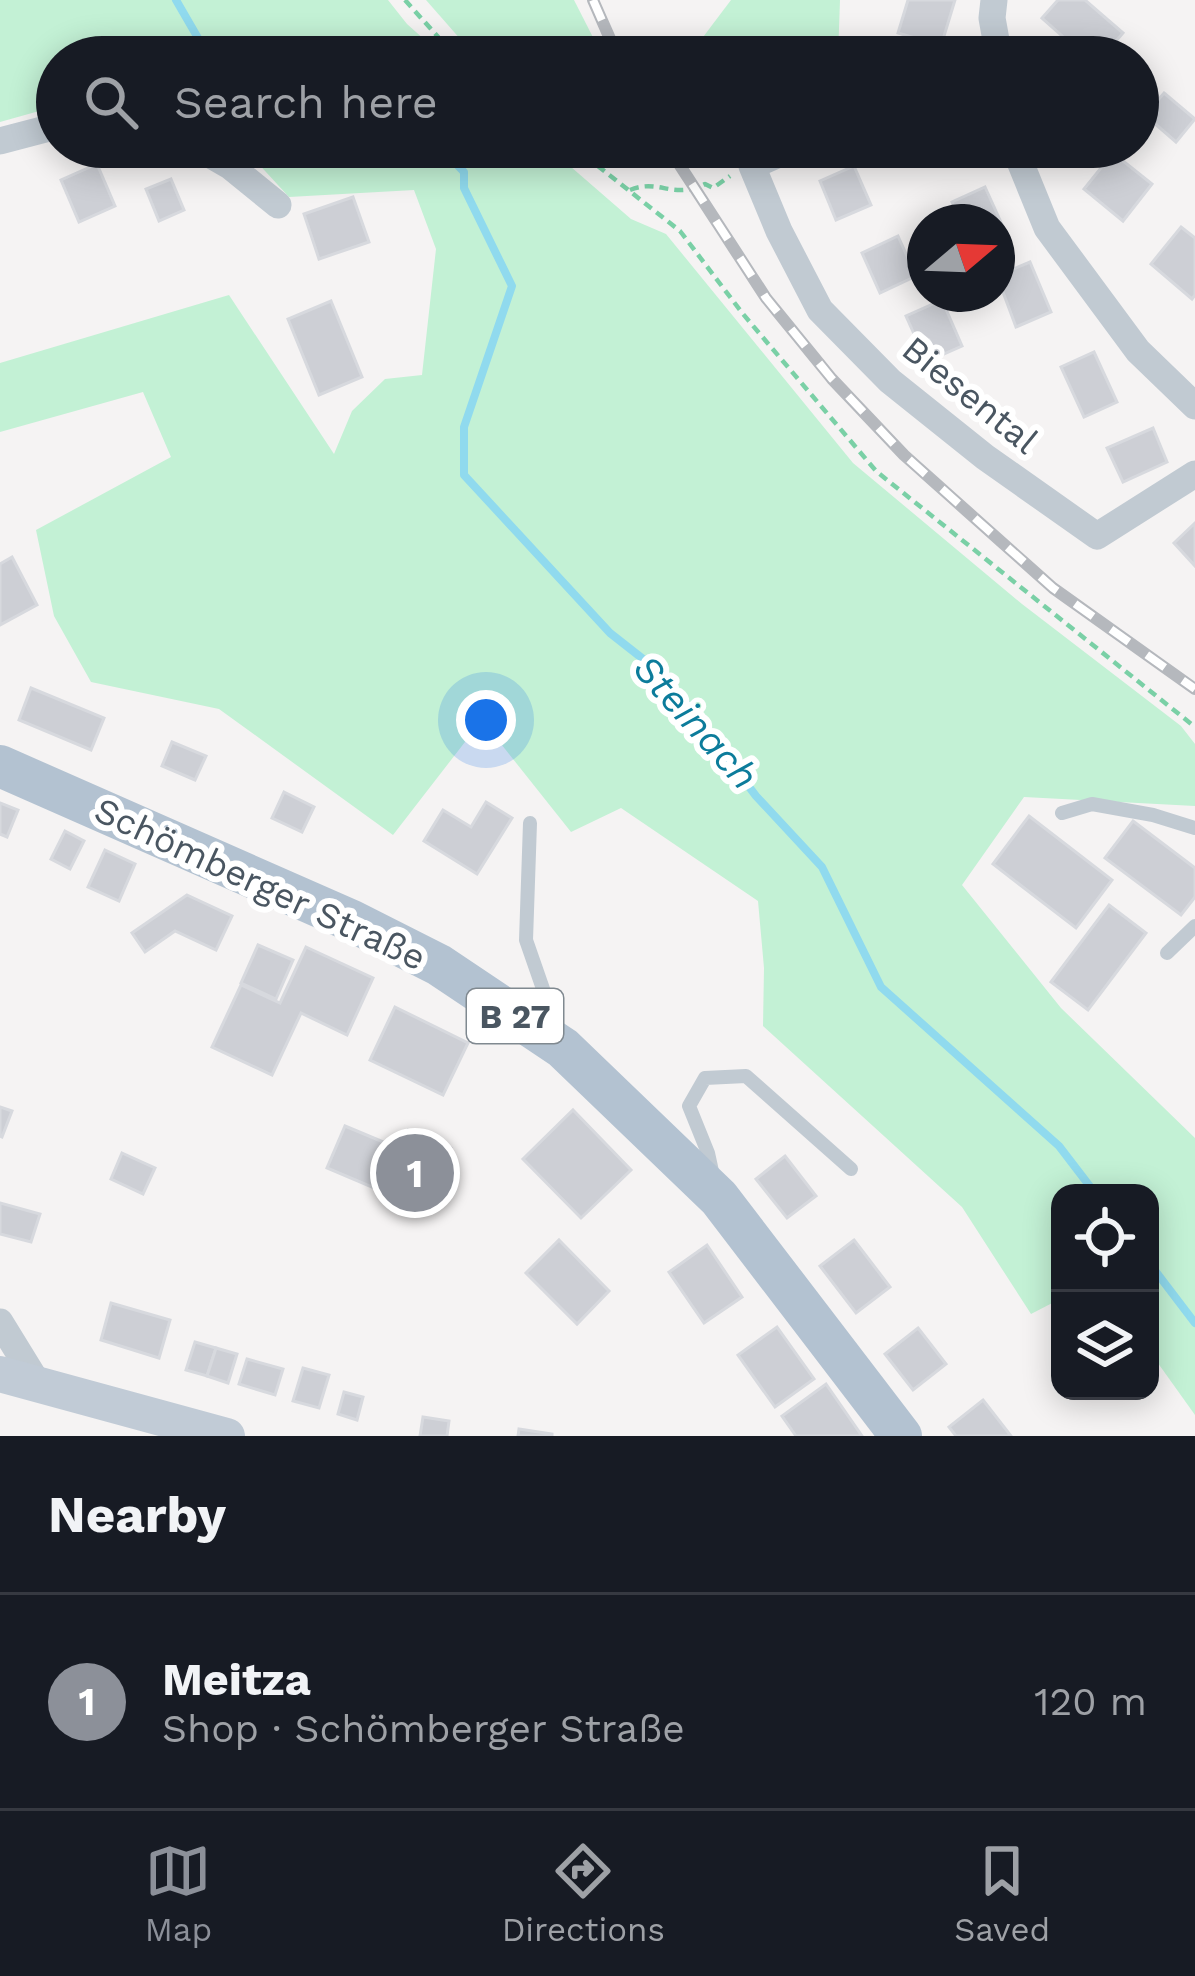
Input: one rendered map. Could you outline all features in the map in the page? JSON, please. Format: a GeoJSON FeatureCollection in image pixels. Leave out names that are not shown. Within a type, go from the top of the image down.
{"type":"FeatureCollection","features":[{"type":"Feature","properties":{"kind":"main road","name":"Schömberger Straße"},"geometry":{"type":"LineString","coordinates":[[0,766],[352,921],[439,965],[563,1048],[718,1198],[901,1436]]}},
{"type":"Feature","properties":{"kind":"street"},"geometry":{"type":"LineString","coordinates":[[994,0],[995,36]]}},
{"type":"Feature","properties":{"kind":"street"},"geometry":{"type":"LineString","coordinates":[[0,141],[36,132]]}},
{"type":"Feature","properties":{"kind":"street"},"geometry":{"type":"LineString","coordinates":[[231,168],[278,205]]}},
{"type":"Feature","properties":{"kind":"street","name":"Biesental"},"geometry":{"type":"LineString","coordinates":[[753,168],[820,310],[890,381],[1097,536],[1195,474]]}},
{"type":"Feature","properties":{"kind":"street"},"geometry":{"type":"LineString","coordinates":[[1023,168],[1047,228],[1138,351],[1195,406]]}},
{"type":"Feature","properties":{"kind":"street"},"geometry":{"type":"LineString","coordinates":[[0,1322],[40,1387]]}},
{"type":"Feature","properties":{"kind":"street"},"geometry":{"type":"LineString","coordinates":[[0,1374],[227,1436]]}},
{"type":"Feature","properties":{"kind":"lane"},"geometry":{"type":"LineString","coordinates":[[1062,813],[1092,804],[1195,828]]}},
{"type":"Feature","properties":{"kind":"lane"},"geometry":{"type":"LineString","coordinates":[[530,823],[526,940],[563,1048]]}},
{"type":"Feature","properties":{"kind":"lane"},"geometry":{"type":"LineString","coordinates":[[1167,953],[1195,926]]}},
{"type":"Feature","properties":{"kind":"lane"},"geometry":{"type":"LineString","coordinates":[[718,1198],[708,1154],[688,1106],[704,1078],[746,1076],[851,1168]]}},
{"type":"Feature","properties":{"kind":"path"},"geometry":{"type":"LineString","coordinates":[[406,0],[438,36]]}},
{"type":"Feature","properties":{"kind":"path"},"geometry":{"type":"LineString","coordinates":[[601,168],[680,231],[743,314],[876,471],[1195,727]]}},
{"type":"Feature","properties":{"kind":"path"},"geometry":{"type":"LineString","coordinates":[[630,190],[643,185],[682,192],[705,184],[712,188],[748,168]]}},
{"type":"Feature","properties":{"kind":"green space"},"geometry":{"type":"Polygon","coordinates":[[[0,0],[388,0],[420,36],[36,36],[36,112],[0,122],[0,0]]]}},
{"type":"Feature","properties":{"kind":"green space"},"geometry":{"type":"Polygon","coordinates":[[[426,0],[574,0],[592,36],[458,36],[426,0]]]}},
{"type":"Feature","properties":{"kind":"green space"},"geometry":{"type":"Polygon","coordinates":[[[731,0],[840,0],[839,36],[704,36],[731,0]]]}},
{"type":"Feature","properties":{"kind":"green space"},"geometry":{"type":"Polygon","coordinates":[[[262,168],[572,168],[631,219],[666,234],[853,463],[1022,604],[1181,726],[1195,744],[1195,806],[1024,797],[962,885],[1061,1008],[1195,1138],[1195,1415],[1159,1365],[1159,1184],[1051,1184],[1051,1304],[1031,1314],[962,1207],[763,1026],[758,901],[621,808],[571,832],[482,720],[393,835],[219,709],[91,682],[54,616],[36,530],[171,457],[143,392],[0,432],[0,363],[229,295],[334,454],[352,411],[385,379],[422,375],[436,249],[414,190],[289,197],[262,168]]]}},
{"type":"Feature","properties":{"kind":"building"},"geometry":{"type":"Polygon","coordinates":[[[908,0],[955,0],[944,36],[898,33],[908,0]]]}},
{"type":"Feature","properties":{"kind":"building"},"geometry":{"type":"Polygon","coordinates":[[[1058,0],[1085,0],[1123,33],[1062,36],[1042,18],[1058,0]]]}},
{"type":"Feature","properties":{"kind":"building"},"geometry":{"type":"Polygon","coordinates":[[[1164,93],[1195,119],[1176,142],[1159,127],[1159,99],[1164,93]]]}},
{"type":"Feature","properties":{"kind":"building"},"geometry":{"type":"Polygon","coordinates":[[[99,168],[115,206],[79,222],[61,180],[99,168]]]}},
{"type":"Feature","properties":{"kind":"building"},"geometry":{"type":"Polygon","coordinates":[[[855,168],[871,205],[836,220],[820,181],[855,168]]]}},
{"type":"Feature","properties":{"kind":"building"},"geometry":{"type":"Polygon","coordinates":[[[1101,168],[1132,168],[1152,184],[1123,221],[1084,189],[1101,168]]]}},
{"type":"Feature","properties":{"kind":"building"},"geometry":{"type":"Polygon","coordinates":[[[171,179],[184,210],[159,221],[146,189],[171,179]]]}},
{"type":"Feature","properties":{"kind":"building"},"geometry":{"type":"Polygon","coordinates":[[[985,187],[993,204],[953,204],[985,187]]]}},
{"type":"Feature","properties":{"kind":"building"},"geometry":{"type":"Polygon","coordinates":[[[353,197],[369,242],[319,259],[304,214],[353,197]]]}},
{"type":"Feature","properties":{"kind":"building"},"geometry":{"type":"Polygon","coordinates":[[[1181,227],[1195,238],[1192,299],[1151,264],[1181,227]]]}},
{"type":"Feature","properties":{"kind":"building"},"geometry":{"type":"Polygon","coordinates":[[[898,236],[907,256],[907,280],[880,293],[862,253],[898,236]]]}},
{"type":"Feature","properties":{"kind":"building"},"geometry":{"type":"Polygon","coordinates":[[[1030,262],[1051,312],[1016,327],[1010,312],[1015,312],[1015,268],[1030,262]]]}},
{"type":"Feature","properties":{"kind":"building"},"geometry":{"type":"Polygon","coordinates":[[[331,301],[362,377],[319,395],[288,319],[331,301]]]}},
{"type":"Feature","properties":{"kind":"building"},"geometry":{"type":"Polygon","coordinates":[[[947,312],[962,346],[937,357],[929,340],[919,345],[906,316],[947,312]]]}},
{"type":"Feature","properties":{"kind":"building"},"geometry":{"type":"Polygon","coordinates":[[[1094,352],[1117,402],[1084,417],[1061,367],[1094,352]]]}},
{"type":"Feature","properties":{"kind":"building"},"geometry":{"type":"Polygon","coordinates":[[[1153,428],[1167,462],[1123,482],[1107,448],[1153,428]]]}},
{"type":"Feature","properties":{"kind":"building"},"geometry":{"type":"Polygon","coordinates":[[[1195,523],[1195,566],[1174,543],[1195,523]]]}},
{"type":"Feature","properties":{"kind":"building"},"geometry":{"type":"Polygon","coordinates":[[[12,557],[37,605],[0,625],[0,564],[12,557]]]}},
{"type":"Feature","properties":{"kind":"building"},"geometry":{"type":"Polygon","coordinates":[[[31,688],[104,718],[91,750],[19,720],[31,688]]]}},
{"type":"Feature","properties":{"kind":"building"},"geometry":{"type":"Polygon","coordinates":[[[172,742],[206,756],[195,780],[162,766],[172,742]]]}},
{"type":"Feature","properties":{"kind":"building"},"geometry":{"type":"Polygon","coordinates":[[[284,792],[314,807],[302,832],[272,818],[284,792]]]}},
{"type":"Feature","properties":{"kind":"building"},"geometry":{"type":"Polygon","coordinates":[[[486,802],[512,818],[477,874],[424,841],[443,810],[471,827],[486,802]]]}},
{"type":"Feature","properties":{"kind":"building"},"geometry":{"type":"Polygon","coordinates":[[[0,803],[18,810],[7,837],[0,834],[0,803]]]}},
{"type":"Feature","properties":{"kind":"building"},"geometry":{"type":"Polygon","coordinates":[[[1029,816],[1112,880],[1076,928],[993,864],[1029,816]]]}},
{"type":"Feature","properties":{"kind":"building"},"geometry":{"type":"Polygon","coordinates":[[[1133,821],[1195,868],[1195,897],[1181,915],[1105,858],[1133,821]]]}},
{"type":"Feature","properties":{"kind":"building"},"geometry":{"type":"Polygon","coordinates":[[[65,831],[84,841],[70,869],[51,859],[65,831]]]}},
{"type":"Feature","properties":{"kind":"building"},"geometry":{"type":"Polygon","coordinates":[[[105,850],[135,864],[119,901],[88,887],[105,850]]]}},
{"type":"Feature","properties":{"kind":"building"},"geometry":{"type":"Polygon","coordinates":[[[187,895],[232,916],[216,950],[175,931],[145,952],[132,933],[187,895]]]}},
{"type":"Feature","properties":{"kind":"building"},"geometry":{"type":"Polygon","coordinates":[[[1109,905],[1146,933],[1088,1010],[1051,982],[1109,905]]]}},
{"type":"Feature","properties":{"kind":"building"},"geometry":{"type":"Polygon","coordinates":[[[258,945],[293,960],[276,999],[241,983],[258,945]]]}},
{"type":"Feature","properties":{"kind":"building"},"geometry":{"type":"Polygon","coordinates":[[[306,947],[373,978],[347,1035],[301,1013],[272,1075],[212,1047],[241,985],[280,1003],[306,947]]]}},
{"type":"Feature","properties":{"kind":"building"},"geometry":{"type":"Polygon","coordinates":[[[395,1007],[468,1043],[443,1095],[370,1060],[395,1007]]]}},
{"type":"Feature","properties":{"kind":"building"},"geometry":{"type":"Polygon","coordinates":[[[0,1107],[12,1111],[2,1137],[0,1136],[0,1107]]]}},
{"type":"Feature","properties":{"kind":"building"},"geometry":{"type":"Polygon","coordinates":[[[573,1110],[631,1170],[581,1218],[523,1159],[573,1110]]]}},
{"type":"Feature","properties":{"kind":"building"},"geometry":{"type":"Polygon","coordinates":[[[345,1126],[400,1149],[408,1130],[451,1148],[426,1210],[327,1168],[345,1126]]]}},
{"type":"Feature","properties":{"kind":"building"},"geometry":{"type":"Polygon","coordinates":[[[122,1153],[155,1168],[143,1194],[111,1179],[122,1153]]]}},
{"type":"Feature","properties":{"kind":"building"},"geometry":{"type":"Polygon","coordinates":[[[785,1156],[816,1196],[787,1218],[756,1179],[785,1156]]]}},
{"type":"Feature","properties":{"kind":"building"},"geometry":{"type":"Polygon","coordinates":[[[0,1203],[40,1214],[31,1242],[0,1234],[0,1203]]]}},
{"type":"Feature","properties":{"kind":"building"},"geometry":{"type":"Polygon","coordinates":[[[559,1240],[609,1291],[577,1324],[526,1273],[559,1240]]]}},
{"type":"Feature","properties":{"kind":"building"},"geometry":{"type":"Polygon","coordinates":[[[854,1240],[890,1287],[856,1313],[820,1266],[854,1240]]]}},
{"type":"Feature","properties":{"kind":"building"},"geometry":{"type":"Polygon","coordinates":[[[707,1245],[742,1297],[704,1323],[669,1272],[707,1245]]]}},
{"type":"Feature","properties":{"kind":"building"},"geometry":{"type":"Polygon","coordinates":[[[111,1303],[170,1320],[159,1358],[101,1340],[111,1303]]]}},
{"type":"Feature","properties":{"kind":"building"},"geometry":{"type":"Polygon","coordinates":[[[777,1327],[814,1379],[775,1407],[738,1355],[777,1327]]]}},
{"type":"Feature","properties":{"kind":"building"},"geometry":{"type":"Polygon","coordinates":[[[918,1328],[946,1364],[913,1390],[885,1354],[918,1328]]]}},
{"type":"Feature","properties":{"kind":"building"},"geometry":{"type":"Polygon","coordinates":[[[195,1342],[216,1348],[207,1376],[186,1370],[195,1342]]]}},
{"type":"Feature","properties":{"kind":"building"},"geometry":{"type":"Polygon","coordinates":[[[216,1348],[237,1354],[228,1383],[207,1376],[216,1348]]]}},
{"type":"Feature","properties":{"kind":"building"},"geometry":{"type":"Polygon","coordinates":[[[247,1359],[283,1369],[275,1395],[239,1384],[247,1359]]]}},
{"type":"Feature","properties":{"kind":"building"},"geometry":{"type":"Polygon","coordinates":[[[303,1368],[329,1375],[319,1408],[293,1401],[303,1368]]]}},
{"type":"Feature","properties":{"kind":"building"},"geometry":{"type":"Polygon","coordinates":[[[826,1384],[862,1436],[796,1436],[782,1416],[826,1384]]]}},
{"type":"Feature","properties":{"kind":"building"},"geometry":{"type":"Polygon","coordinates":[[[344,1392],[363,1397],[357,1420],[338,1414],[344,1392]]]}},
{"type":"Feature","properties":{"kind":"building"},"geometry":{"type":"Polygon","coordinates":[[[983,1400],[1011,1436],[956,1436],[949,1427],[983,1400]]]}},
{"type":"Feature","properties":{"kind":"building"},"geometry":{"type":"Polygon","coordinates":[[[423,1417],[449,1421],[447,1436],[420,1436],[423,1417]]]}},
{"type":"Feature","properties":{"kind":"building"},"geometry":{"type":"Polygon","coordinates":[[[519,1429],[552,1434],[552,1436],[518,1436],[519,1429]]]}},
{"type":"Feature","properties":{"kind":"waterway","name":"Steinach"},"geometry":{"type":"LineString","coordinates":[[176,0],[197,36]]}},
{"type":"Feature","properties":{"kind":"waterway","name":"Steinach"},"geometry":{"type":"LineString","coordinates":[[460,168],[464,188],[512,286],[464,427],[464,475],[610,633],[666,677],[756,796],[822,867],[881,987],[1059,1146],[1088,1184]]}},
{"type":"Feature","properties":{"kind":"waterway","name":"Steinach"},"geometry":{"type":"LineString","coordinates":[[1159,1276],[1195,1323]]}},
{"type":"Feature","properties":{"kind":"railway"},"geometry":{"type":"LineString","coordinates":[[593,0],[609,36]]}},
{"type":"Feature","properties":{"kind":"railway"},"geometry":{"type":"LineString","coordinates":[[682,168],[766,298],[832,379],[904,455],[1053,588],[1195,689]]}},
{"type":"Feature","properties":{"kind":"place","name":"Meitza"},"geometry":{"type":"Point","coordinates":[415,1173]}}]}
